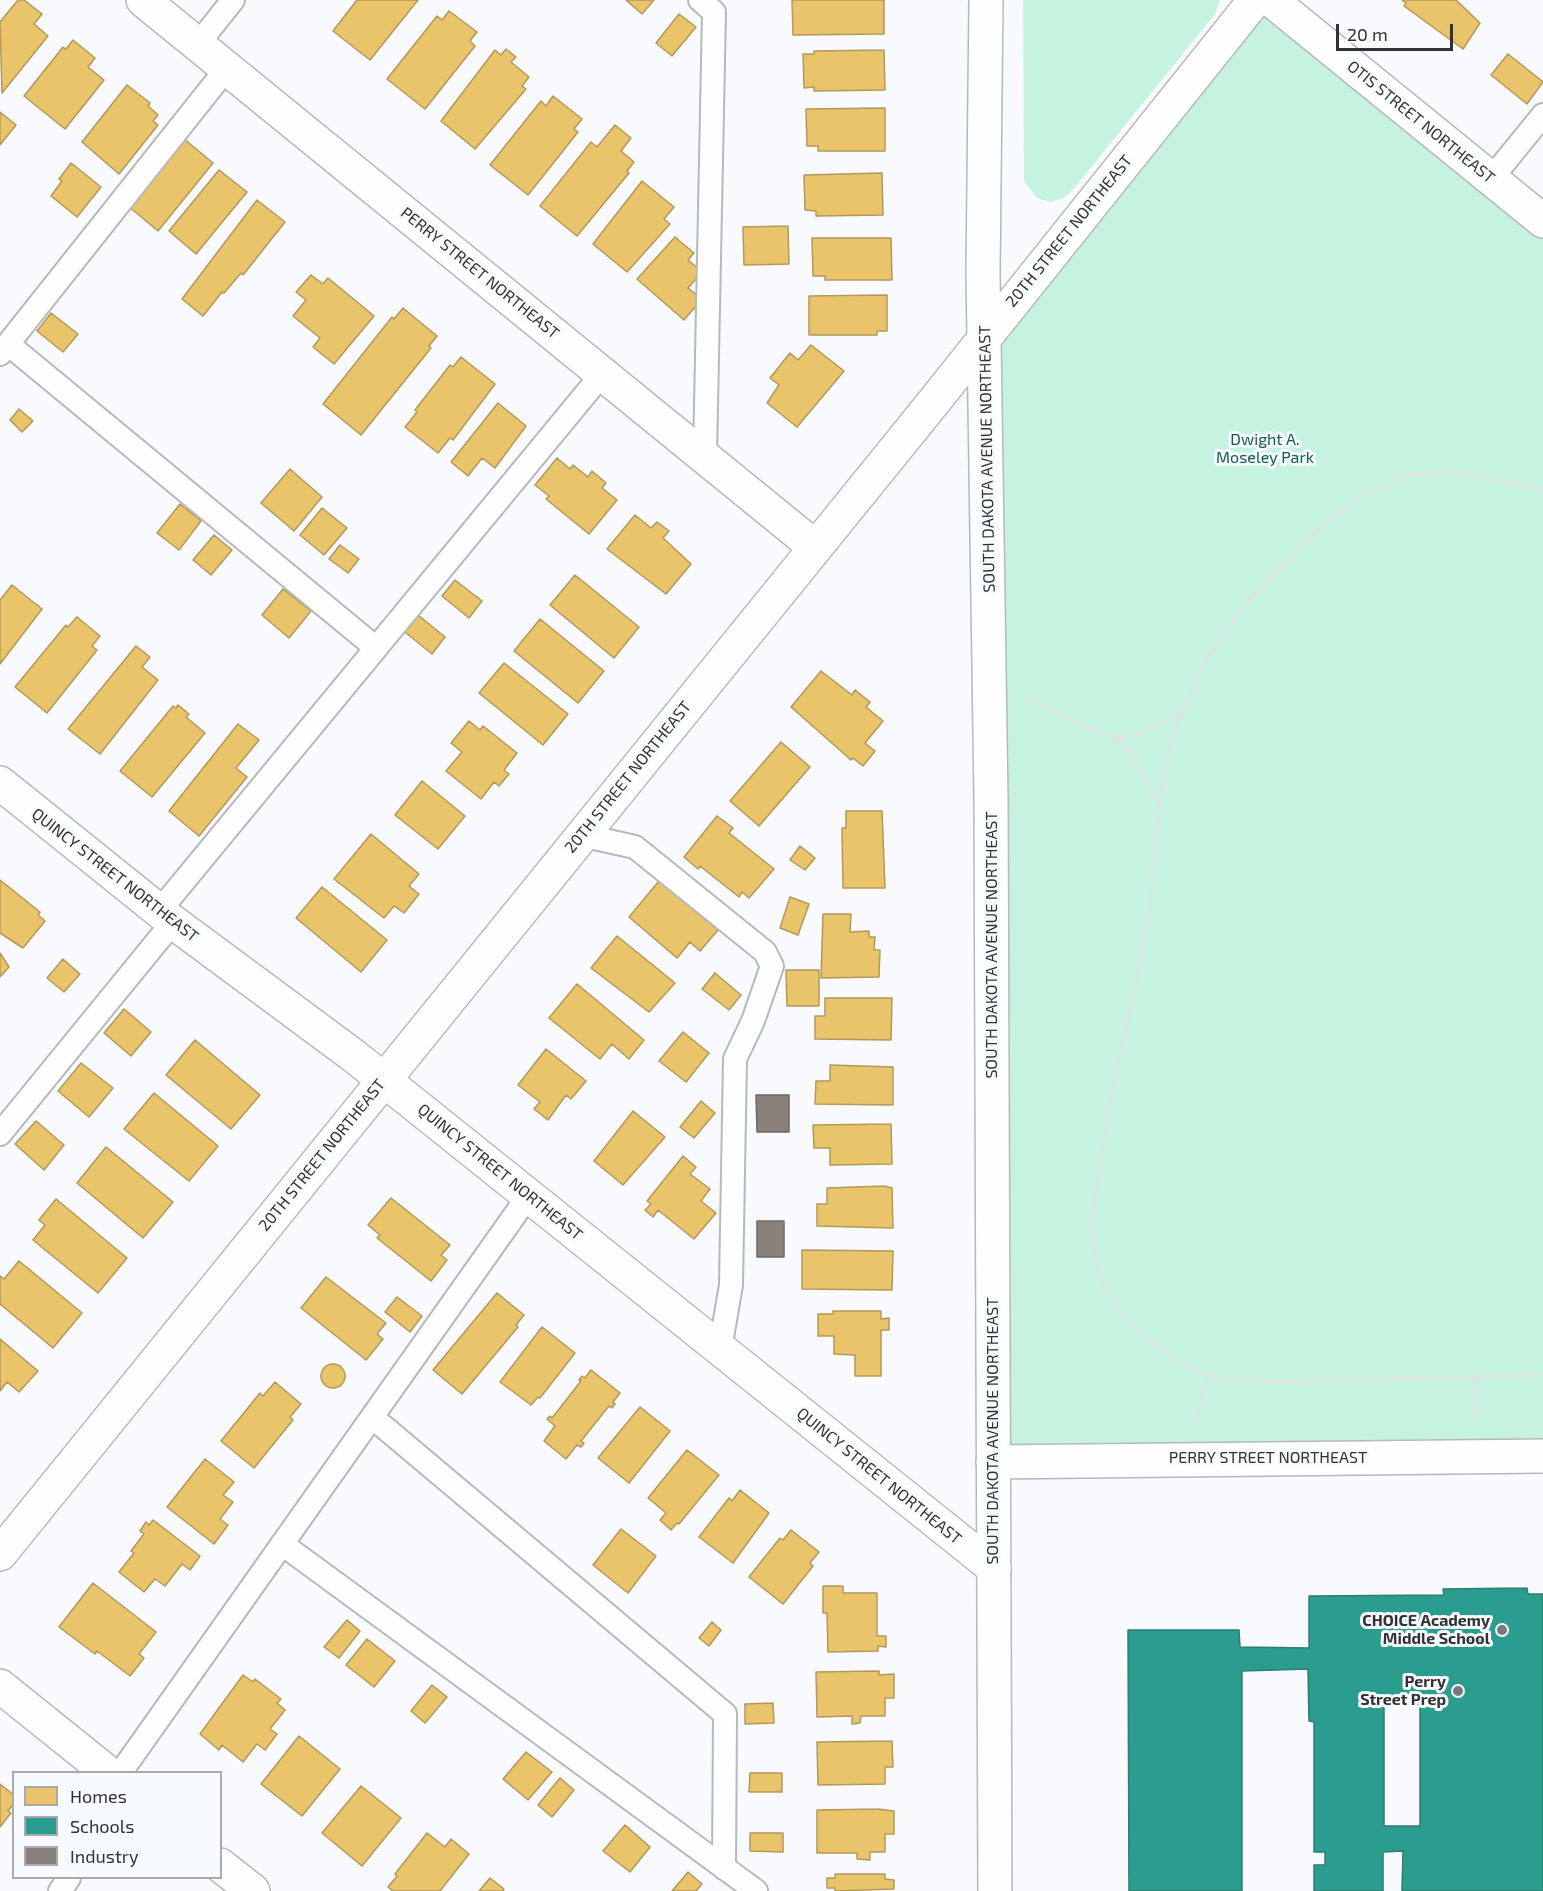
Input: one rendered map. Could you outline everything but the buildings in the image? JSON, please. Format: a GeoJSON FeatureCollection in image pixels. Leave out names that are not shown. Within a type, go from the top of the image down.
{"type":"FeatureCollection","features":[{"type":"Feature","properties":{"kind":"street","name":"PERRY STREET NORTHEAST"},"geometry":{"type":"LineString","coordinates":[[143,0],[705,455],[815,547]]}},
{"type":"Feature","properties":{"kind":"street","name":"SOUTH DAKOTA AVENUE NORTHEAST"},"geometry":{"type":"LineString","coordinates":[[986,0],[983,273],[986,334],[990,681],[995,1891]]}},
{"type":"Feature","properties":{"kind":"street","name":"20TH STREET NORTHEAST"},"geometry":{"type":"LineString","coordinates":[[0,1554],[1255,0]]}},
{"type":"Feature","properties":{"kind":"street","name":"OTIS STREET NORTHEAST"},"geometry":{"type":"LineString","coordinates":[[1271,0],[1543,221]]}},
{"type":"Feature","properties":{"kind":"street","name":"QUINCY STREET NORTHEAST"},"geometry":{"type":"LineString","coordinates":[[0,783],[166,916],[383,1079],[994,1568]]}},
{"type":"Feature","properties":{"kind":"street","name":"PERRY STREET NORTHEAST"},"geometry":{"type":"LineString","coordinates":[[993,1462],[1543,1455]]}},
{"type":"Feature","properties":{"kind":"street"},"geometry":{"type":"LineString","coordinates":[[0,1686],[105,1771]]}},
{"type":"Feature","properties":{"kind":"street"},"geometry":{"type":"LineString","coordinates":[[222,1867],[253,1891]]}},
{"type":"Feature","properties":{"kind":"lane"},"geometry":{"type":"LineString","coordinates":[[198,44],[233,0]]}},
{"type":"Feature","properties":{"kind":"lane"},"geometry":{"type":"LineString","coordinates":[[700,0],[714,12],[705,455]]}},
{"type":"Feature","properties":{"kind":"lane"},"geometry":{"type":"LineString","coordinates":[[227,68],[4,349],[376,648]]}},
{"type":"Feature","properties":{"kind":"lane"},"geometry":{"type":"LineString","coordinates":[[1491,179],[1543,115]]}},
{"type":"Feature","properties":{"kind":"lane"},"geometry":{"type":"LineString","coordinates":[[0,1134],[166,916],[376,648],[603,374]]}},
{"type":"Feature","properties":{"kind":"lane"},"geometry":{"type":"LineString","coordinates":[[581,835],[635,847],[765,952],[772,966],[753,1021],[735,1059],[731,1285],[720,1349]]}},
{"type":"Feature","properties":{"kind":"lane"},"geometry":{"type":"LineString","coordinates":[[122,1771],[529,1195]]}},
{"type":"Feature","properties":{"kind":"lane"},"geometry":{"type":"LineString","coordinates":[[372,1417],[725,1714],[724,1868]]}},
{"type":"Feature","properties":{"kind":"lane"},"geometry":{"type":"LineString","coordinates":[[282,1544],[756,1891]]}},
{"type":"Feature","properties":{"kind":"path"},"geometry":{"type":"LineString","coordinates":[[1543,489],[1455,473],[1407,475],[1358,498],[1311,535],[1244,606],[1202,667],[1173,733],[1160,807],[1150,905],[1098,1172],[1092,1215],[1094,1254],[1105,1292],[1127,1322],[1187,1368],[1226,1378],[1274,1382],[1543,1375]]}},
{"type":"Feature","properties":{"kind":"path"},"geometry":{"type":"LineString","coordinates":[[990,681],[1098,732],[1118,738],[1141,733],[1183,711]]}},
{"type":"Feature","properties":{"kind":"path"},"geometry":{"type":"LineString","coordinates":[[1118,738],[1133,757],[1160,807]]}},
{"type":"Feature","properties":{"kind":"path"},"geometry":{"type":"LineString","coordinates":[[1187,1458],[1208,1373]]}},
{"type":"Feature","properties":{"kind":"path"},"geometry":{"type":"LineString","coordinates":[[1474,1376],[1477,1456]]}},
{"type":"Feature","properties":{"kind":"green space"},"geometry":{"type":"Polygon","coordinates":[[[1023,0],[1220,0],[1215,14],[1071,192],[1063,198],[1050,202],[1037,198],[1024,181],[1023,0]]]}},
{"type":"Feature","properties":{"kind":"green space","name":"Dwight A. Moseley Park"},"geometry":{"type":"Polygon","coordinates":[[[1255,0],[1543,221],[1543,1457],[993,1462],[986,334],[1255,0]]]}},
{"type":"Feature","properties":{"kind":"place","name":"CHOICE Academy Middle School"},"geometry":{"type":"Point","coordinates":[1502,1630]}},
{"type":"Feature","properties":{"kind":"place","name":"Perry Street Prep"},"geometry":{"type":"Point","coordinates":[1458,1691]}}]}
